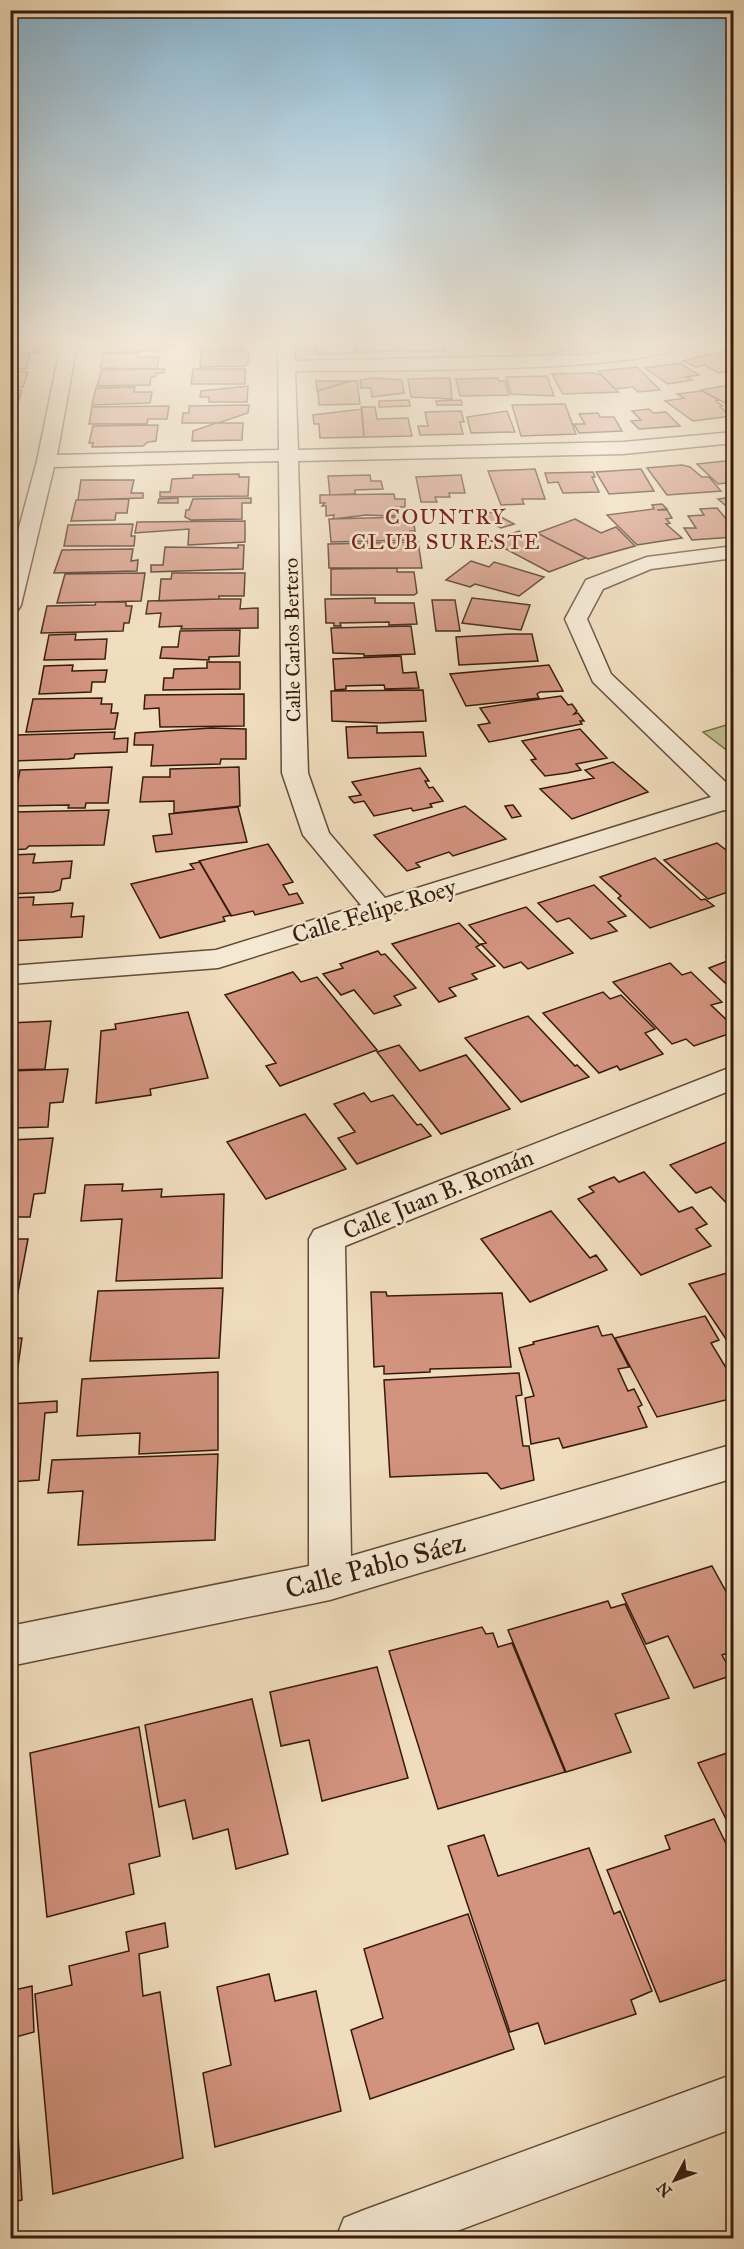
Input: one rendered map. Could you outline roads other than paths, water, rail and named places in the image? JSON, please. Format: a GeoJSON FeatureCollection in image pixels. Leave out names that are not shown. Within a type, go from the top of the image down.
{"type":"FeatureCollection","features":[{"type":"Feature","properties":{"kind":"street"},"geometry":{"type":"LineString","coordinates":[[10,605],[48,449]]}},
{"type":"Feature","properties":{"kind":"street","name":"Calle Carlos Bertero"},"geometry":{"type":"LineString","coordinates":[[288,449],[295,773],[316,835],[380,910]]}},
{"type":"Feature","properties":{"kind":"street"},"geometry":{"type":"LineString","coordinates":[[46,461],[588,449]]}},
{"type":"Feature","properties":{"kind":"street"},"geometry":{"type":"LineString","coordinates":[[730,802],[601,677],[576,619],[594,585],[647,563],[734,552]]}},
{"type":"Feature","properties":{"kind":"street","name":"Calle Felipe Roey"},"geometry":{"type":"LineString","coordinates":[[10,975],[218,959],[730,802]]}},
{"type":"Feature","properties":{"kind":"street","name":"Calle Juan B. Román"},"geometry":{"type":"LineString","coordinates":[[330,1581],[327,1239],[734,1077]]}},
{"type":"Feature","properties":{"kind":"street","name":"Calle Pablo Sáez"},"geometry":{"type":"LineString","coordinates":[[10,1646],[330,1581],[734,1461]]}},
{"type":"Feature","properties":{"kind":"street"},"geometry":{"type":"LineString","coordinates":[[364,2238],[734,2101]]}},
{"type":"Feature","properties":{"kind":"district","name":"COUNTRY CLUB SURESTE"},"geometry":{"type":"Point","coordinates":[446,528]}}]}
